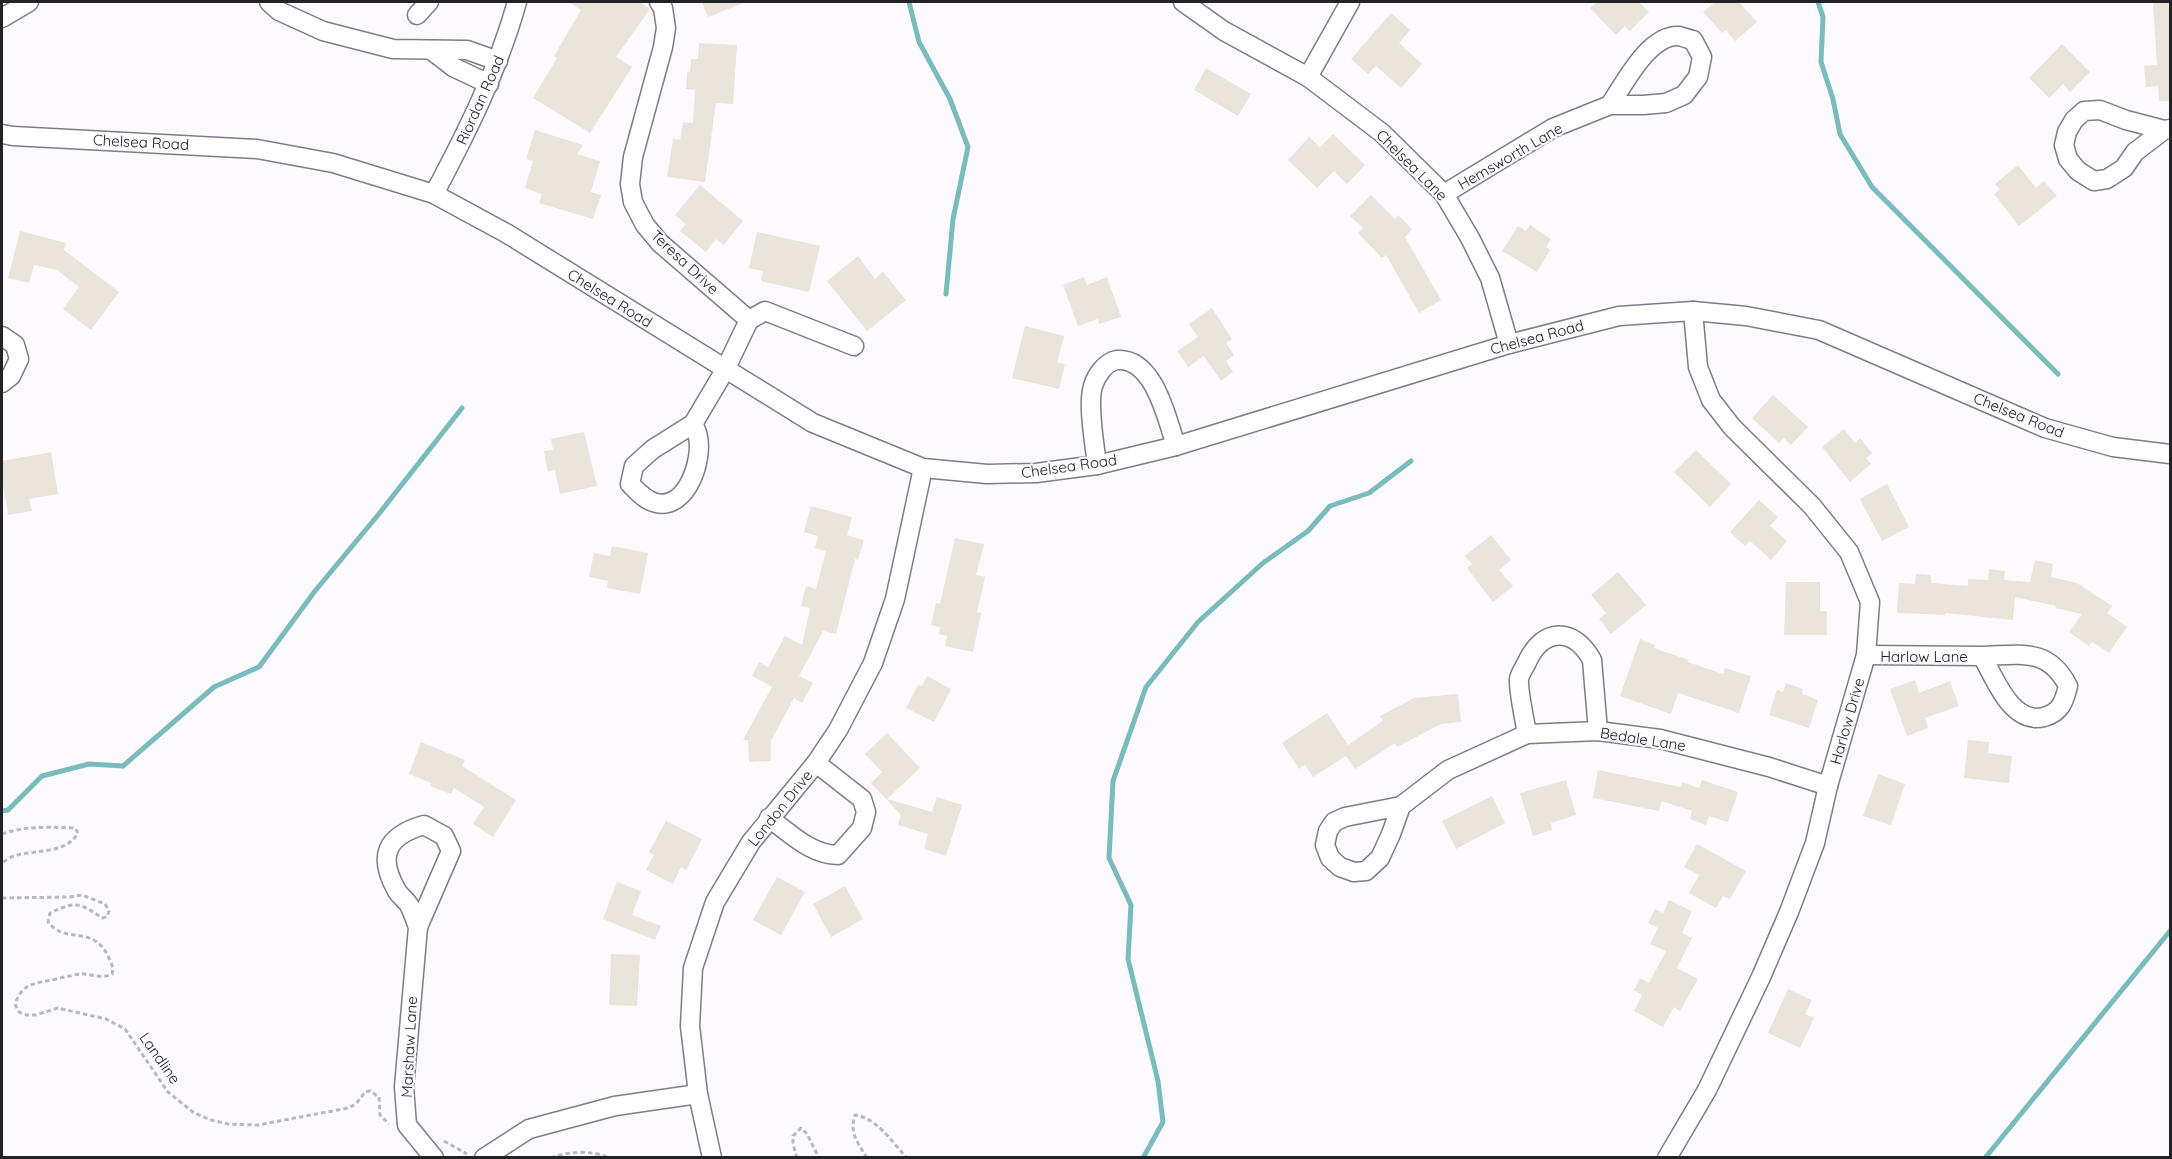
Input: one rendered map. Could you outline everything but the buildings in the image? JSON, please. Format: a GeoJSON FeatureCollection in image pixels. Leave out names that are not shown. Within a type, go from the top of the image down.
{"type":"FeatureCollection","features":[{"type":"Feature","properties":{"kind":"street"},"geometry":{"type":"LineString","coordinates":[[2,18],[28,2]]}},
{"type":"Feature","properties":{"kind":"street"},"geometry":{"type":"LineString","coordinates":[[269,2],[279,11],[323,31],[393,49],[467,50],[498,61]]}},
{"type":"Feature","properties":{"kind":"street","name":"Riordan Road"},"geometry":{"type":"LineString","coordinates":[[434,194],[489,84],[517,2]]}},
{"type":"Feature","properties":{"kind":"street","name":"Teresa Drive"},"geometry":{"type":"LineString","coordinates":[[659,2],[663,8],[666,27],[663,47],[633,157],[630,184],[633,202],[645,225],[660,243],[749,320]]}},
{"type":"Feature","properties":{"kind":"street","name":"Chelsea Lane"},"geometry":{"type":"LineString","coordinates":[[1184,2],[1224,31],[1308,77],[1382,133],[1444,194],[1470,237],[1490,278],[1509,344]]}},
{"type":"Feature","properties":{"kind":"street"},"geometry":{"type":"LineString","coordinates":[[1308,77],[1350,2]]}},
{"type":"Feature","properties":{"kind":"street","name":"Hemsworth Lane"},"geometry":{"type":"LineString","coordinates":[[1444,194],[1553,128],[1610,105],[1666,103],[1684,95],[1698,77],[1702,57],[1693,40],[1677,36],[1650,48],[1610,105]]}},
{"type":"Feature","properties":{"kind":"street"},"geometry":{"type":"LineString","coordinates":[[431,50],[453,68],[489,84]]}},
{"type":"Feature","properties":{"kind":"street"},"geometry":{"type":"LineString","coordinates":[[2100,110],[2126,120],[2167,130],[2135,152],[2124,168],[2107,179],[2094,181],[2078,171],[2068,159],[2064,145],[2067,132],[2074,120],[2084,111],[2100,110]]}},
{"type":"Feature","properties":{"kind":"street","name":"Chelsea Road"},"geometry":{"type":"LineString","coordinates":[[2,134],[257,149],[333,163],[434,194],[506,233],[813,423],[923,468],[987,474],[1036,473],[1097,465],[1176,446],[1509,344],[1618,316],[1692,311],[1746,316],[1819,330],[2045,428],[2113,447],[2170,454]]}},
{"type":"Feature","properties":{"kind":"street"},"geometry":{"type":"LineString","coordinates":[[693,424],[698,437],[695,474],[684,493],[670,503],[656,503],[640,495],[630,484],[634,466],[653,449],[693,424],[725,370],[749,320],[765,310],[854,346]]}},
{"type":"Feature","properties":{"kind":"street","name":"Harlow Drive"},"geometry":{"type":"LineString","coordinates":[[1667,1158],[1707,1090],[1761,977],[1815,843],[1828,786],[1866,656],[1870,602],[1849,552],[1812,506],[1732,427],[1711,400],[1698,367],[1692,311]]}},
{"type":"Feature","properties":{"kind":"street"},"geometry":{"type":"LineString","coordinates":[[2,336],[15,345],[19,359],[11,376],[2,382]]}},
{"type":"Feature","properties":{"kind":"street"},"geometry":{"type":"LineString","coordinates":[[1097,465],[1092,388],[1099,372],[1113,360],[1127,360],[1140,367],[1159,393],[1176,446]]}},
{"type":"Feature","properties":{"kind":"street","name":"London Drive"},"geometry":{"type":"LineString","coordinates":[[712,1158],[698,1094],[690,1026],[693,968],[715,902],[751,843],[816,763],[838,730],[873,663],[895,599],[923,468]]}},
{"type":"Feature","properties":{"kind":"street"},"geometry":{"type":"LineString","coordinates":[[1527,734],[1519,679],[1532,651],[1555,634],[1567,636],[1578,642],[1587,650],[1592,660],[1598,731]]}},
{"type":"Feature","properties":{"kind":"street","name":"Harlow Lane"},"geometry":{"type":"LineString","coordinates":[[1866,656],[2028,655],[2044,658],[2061,672],[2068,686],[2063,705],[2053,714],[2038,718],[2023,716],[2010,705],[1982,656]]}},
{"type":"Feature","properties":{"kind":"street","name":"Bedale Lane"},"geometry":{"type":"LineString","coordinates":[[1401,806],[1448,770],[1527,734],[1598,731],[1660,739],[1769,767],[1828,786]]}},
{"type":"Feature","properties":{"kind":"street"},"geometry":{"type":"LineString","coordinates":[[769,818],[815,851],[825,855],[837,855],[862,828],[866,812],[862,799],[816,763]]}},
{"type":"Feature","properties":{"kind":"street","name":"Marshaw Lane"},"geometry":{"type":"LineString","coordinates":[[418,927],[409,904],[398,892],[389,871],[386,853],[394,839],[408,830],[424,825],[444,836],[451,851],[418,927],[404,1088],[407,1125],[434,1158]]}},
{"type":"Feature","properties":{"kind":"street"},"geometry":{"type":"LineString","coordinates":[[484,1158],[529,1129],[615,1106],[698,1094]]}},
{"type":"Feature","properties":{"kind":"path"},"geometry":{"type":"LineString","coordinates":[[2,834],[17,829],[55,827],[75,828],[78,833],[56,849],[14,856],[2,863]]}},
{"type":"Feature","properties":{"kind":"path","name":"Landline"},"geometry":{"type":"LineString","coordinates":[[2,898],[82,895],[105,904],[109,911],[107,917],[102,918],[86,907],[74,904],[50,913],[48,922],[61,933],[94,938],[109,958],[113,969],[112,974],[107,977],[70,975],[31,983],[18,996],[15,1004],[19,1012],[36,1015],[58,1008],[106,1019],[125,1029],[168,1092],[194,1113],[211,1120],[243,1126],[274,1122],[348,1108],[356,1104],[365,1092],[370,1091],[379,1097],[380,1115],[391,1125]]}},
{"type":"Feature","properties":{"kind":"path"},"geometry":{"type":"LineString","coordinates":[[867,1158],[854,1136],[851,1125],[855,1116],[866,1117],[874,1123],[907,1158]]}},
{"type":"Feature","properties":{"kind":"path"},"geometry":{"type":"LineString","coordinates":[[797,1158],[793,1136],[801,1128],[807,1134],[819,1158]]}},
{"type":"Feature","properties":{"kind":"path"},"geometry":{"type":"LineString","coordinates":[[551,1158],[578,1153],[601,1154],[609,1158]]}},
{"type":"Feature","properties":{"kind":"waterway"},"geometry":{"type":"LineString","coordinates":[[909,2],[919,42],[950,99],[968,147],[953,219],[946,294]]}},
{"type":"Feature","properties":{"kind":"waterway"},"geometry":{"type":"LineString","coordinates":[[1818,2],[1823,17],[1821,62],[1833,99],[1840,134],[1872,187],[2058,374]]}},
{"type":"Feature","properties":{"kind":"waterway"},"geometry":{"type":"LineString","coordinates":[[2,811],[8,810],[42,776],[89,764],[123,766],[214,687],[259,667],[315,591],[462,408]]}},
{"type":"Feature","properties":{"kind":"waterway"},"geometry":{"type":"LineString","coordinates":[[1143,1158],[1163,1122],[1158,1081],[1128,959],[1131,905],[1109,858],[1113,781],[1146,687],[1198,622],[1263,563],[1308,531],[1330,506],[1369,493],[1411,461]]}},
{"type":"Feature","properties":{"kind":"waterway"},"geometry":{"type":"LineString","coordinates":[[1985,1158],[2170,931]]}}]}
